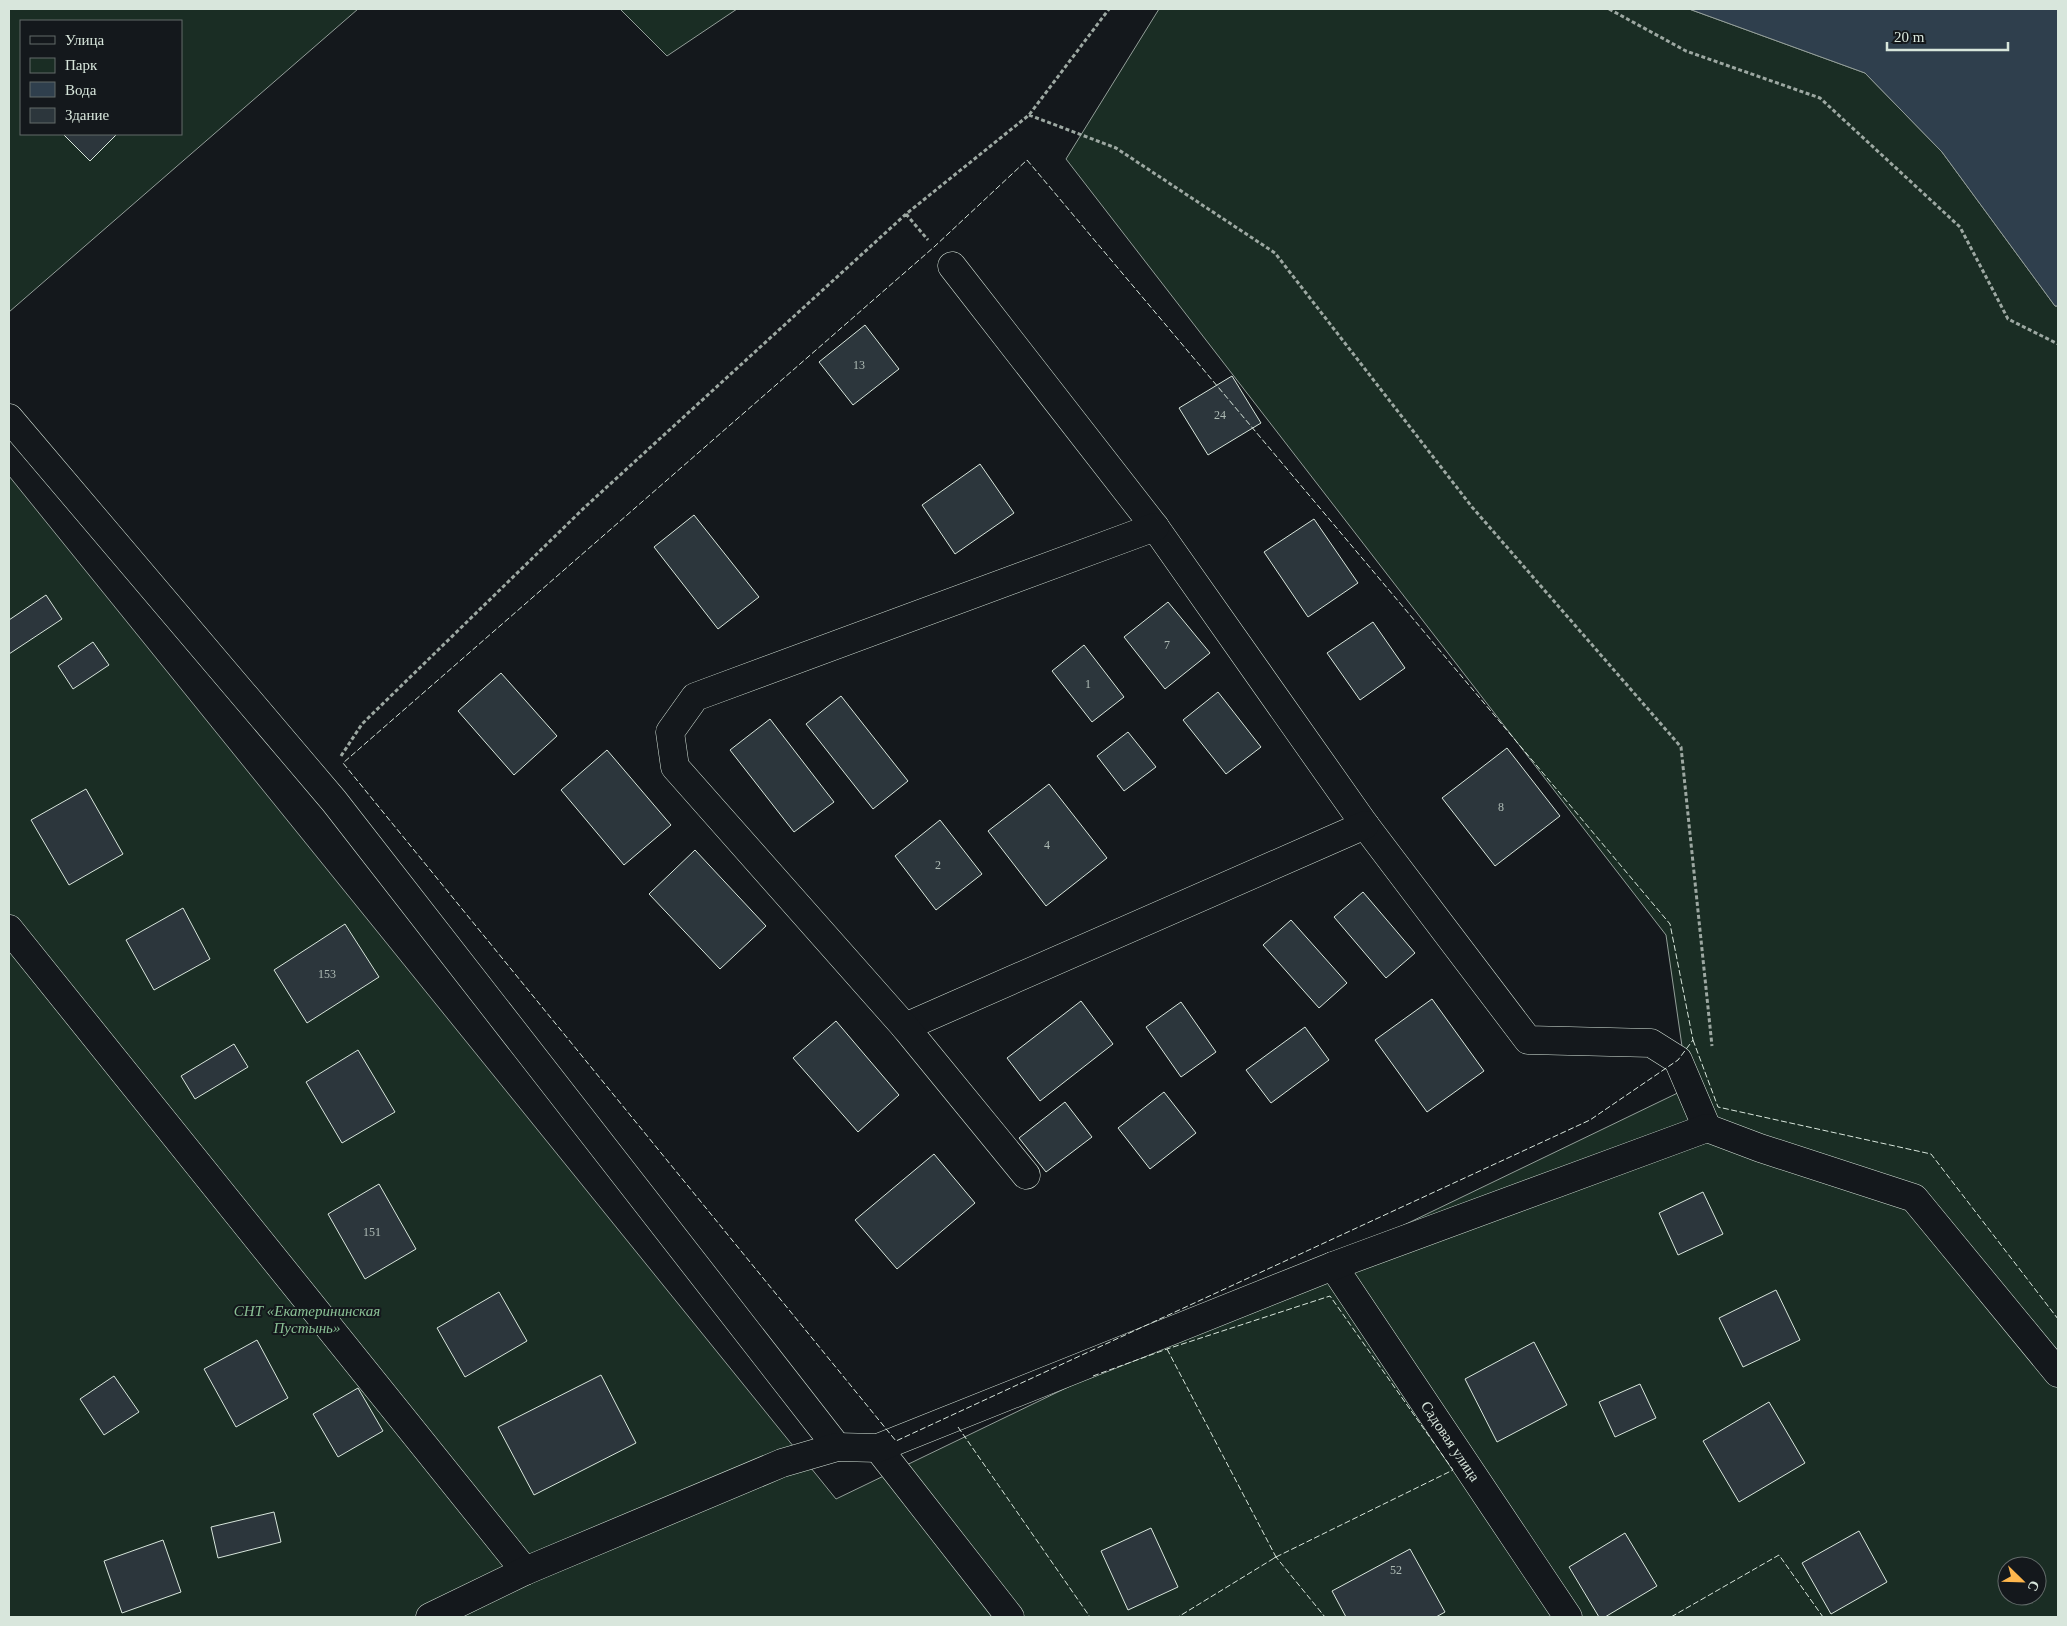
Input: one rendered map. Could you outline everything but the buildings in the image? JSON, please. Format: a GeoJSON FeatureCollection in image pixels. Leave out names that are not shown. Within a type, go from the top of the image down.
{"type":"FeatureCollection","features":[{"type":"Feature","properties":{"kind":"street"},"geometry":{"type":"LineString","coordinates":[[952,266],[1155,527],[1365,825],[1528,1040],[1651,1043],[1678,1060],[1707,1128]]}},
{"type":"Feature","properties":{"kind":"street"},"geometry":{"type":"LineString","coordinates":[[9,418],[334,801],[837,1447]]}},
{"type":"Feature","properties":{"kind":"street"},"geometry":{"type":"LineString","coordinates":[[1026,1175],[905,1027],[675,767],[670,732],[695,697],[1155,527]]}},
{"type":"Feature","properties":{"kind":"street"},"geometry":{"type":"LineString","coordinates":[[905,1027],[1365,825]]}},
{"type":"Feature","properties":{"kind":"street"},"geometry":{"type":"LineString","coordinates":[[9,929],[525,1571]]}},
{"type":"Feature","properties":{"kind":"street"},"geometry":{"type":"LineString","coordinates":[[430,1617],[525,1571],[782,1463],[837,1447],[878,1448],[1333,1266],[1707,1128],[1760,1148],[1914,1198],[2058,1373]]}},
{"type":"Feature","properties":{"kind":"street","name":"Садовая улица"},"geometry":{"type":"LineString","coordinates":[[1333,1266],[1568,1617]]}},
{"type":"Feature","properties":{"kind":"street"},"geometry":{"type":"LineString","coordinates":[[878,1448],[1010,1617]]}},
{"type":"Feature","properties":{"kind":"path"},"geometry":{"type":"LineString","coordinates":[[334,801],[335,765],[362,724],[585,507],[906,214],[1029,115],[1109,9]]}},
{"type":"Feature","properties":{"kind":"path"},"geometry":{"type":"LineString","coordinates":[[1609,9],[1686,51],[1820,98],[1960,227],[2008,319],[2058,344]]}},
{"type":"Feature","properties":{"kind":"path"},"geometry":{"type":"LineString","coordinates":[[1029,115],[1116,148],[1274,253],[1472,507],[1681,747],[1712,1048]]}},
{"type":"Feature","properties":{"kind":"green space"},"geometry":{"type":"Polygon","coordinates":[[[9,9],[358,9],[9,312],[9,9]]]}},
{"type":"Feature","properties":{"kind":"green space"},"geometry":{"type":"Polygon","coordinates":[[[620,9],[737,9],[667,56],[620,9]]]}},
{"type":"Feature","properties":{"kind":"green space","name":"СНТ «Екатерининская Пустынь»"},"geometry":{"type":"Polygon","coordinates":[[[1159,9],[1689,9],[1865,73],[1942,152],[2055,306],[2058,306],[2058,1617],[9,1617],[9,476],[836,1499],[1688,1088],[1666,935],[1066,159],[1159,9]]]}},
{"type":"Feature","properties":{"kind":"water"},"geometry":{"type":"Polygon","coordinates":[[[1689,9],[2058,9],[2058,306],[2055,306],[1942,152],[1865,73],[1689,9]]]}},
{"type":"Feature","properties":{"kind":"fence"},"geometry":{"type":"LineString","coordinates":[[1027,160],[1670,924],[1693,1040],[1678,1060],[1590,1120],[896,1441],[343,763],[934,247],[1027,160]]}},
{"type":"Feature","properties":{"kind":"fence"},"geometry":{"type":"LineString","coordinates":[[1693,1040],[1718,1107],[1931,1154],[2058,1319]]}},
{"type":"Feature","properties":{"kind":"fence"},"geometry":{"type":"LineString","coordinates":[[1093,1376],[1167,1349],[1330,1296],[1453,1470],[1276,1557],[1178,1617]]}},
{"type":"Feature","properties":{"kind":"fence"},"geometry":{"type":"LineString","coordinates":[[1167,1349],[1276,1557]]}},
{"type":"Feature","properties":{"kind":"fence"},"geometry":{"type":"LineString","coordinates":[[958,1427],[1090,1617]]}},
{"type":"Feature","properties":{"kind":"fence"},"geometry":{"type":"LineString","coordinates":[[1671,1617],[1779,1555],[1823,1617]]}},
{"type":"Feature","properties":{"kind":"fence"},"geometry":{"type":"LineString","coordinates":[[1274,1558],[1276,1557],[1325,1617]]}}]}
